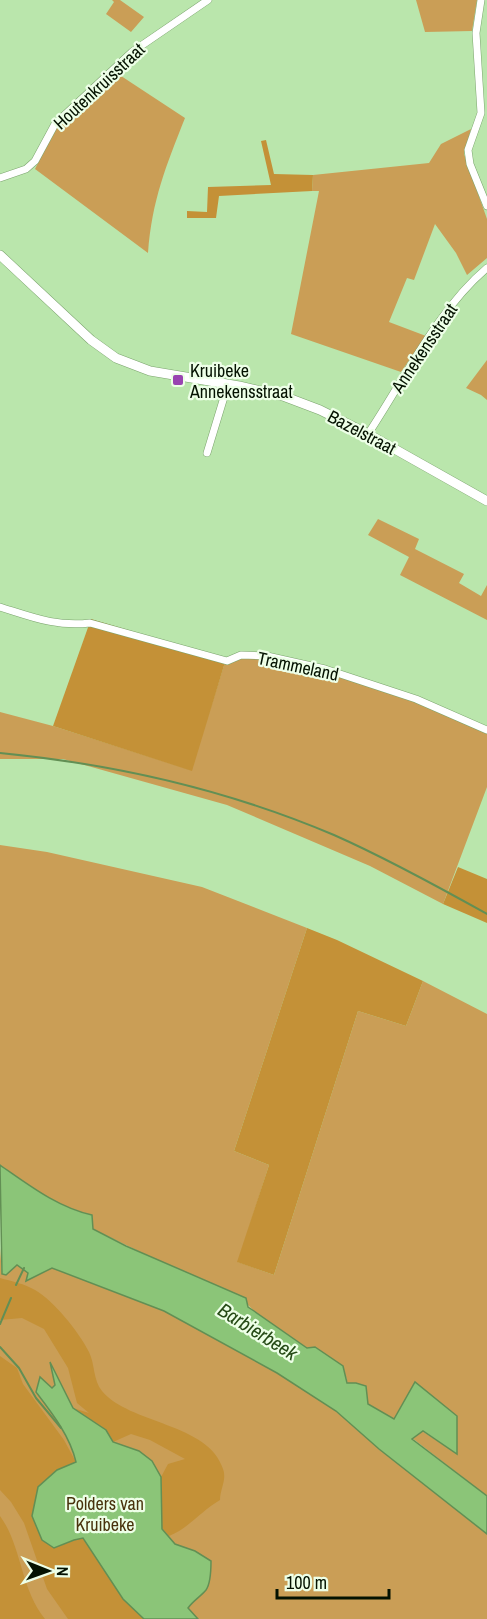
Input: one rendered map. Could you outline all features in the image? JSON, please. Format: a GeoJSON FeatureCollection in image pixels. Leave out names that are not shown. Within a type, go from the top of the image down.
{"type":"FeatureCollection","features":[{"type":"Feature","properties":{"kind":"main road","name":"Bazelstraat"},"geometry":{"type":"LineString","coordinates":[[0,255],[91,340],[116,358],[150,371],[282,396],[320,410],[368,434],[487,501]]}},
{"type":"Feature","properties":{"kind":"street","name":"Houtenkruisstraat"},"geometry":{"type":"LineString","coordinates":[[0,178],[26,168],[35,161],[55,124],[132,52],[208,0]]}},
{"type":"Feature","properties":{"kind":"street"},"geometry":{"type":"LineString","coordinates":[[481,0],[476,33],[481,113],[468,150],[470,164],[487,206]]}},
{"type":"Feature","properties":{"kind":"street","name":"Annekensstraat"},"geometry":{"type":"LineString","coordinates":[[368,434],[432,334],[462,292],[487,268]]}},
{"type":"Feature","properties":{"kind":"street"},"geometry":{"type":"LineString","coordinates":[[207,453],[228,384]]}},
{"type":"Feature","properties":{"kind":"street","name":"Trammeland"},"geometry":{"type":"LineString","coordinates":[[0,607],[54,624],[90,623],[227,661],[241,655],[267,656],[325,669],[416,699],[487,730]]}},
{"type":"Feature","properties":{"kind":"green space"},"geometry":{"type":"Polygon","coordinates":[[[112,0],[120,0],[144,17],[131,32],[106,14],[114,2],[112,0]]]}},
{"type":"Feature","properties":{"kind":"green space"},"geometry":{"type":"Polygon","coordinates":[[[416,0],[477,0],[472,31],[425,32],[416,0]]]}},
{"type":"Feature","properties":{"kind":"green space"},"geometry":{"type":"Polygon","coordinates":[[[115,72],[185,118],[156,200],[148,253],[35,169],[56,127],[115,72]]]}},
{"type":"Feature","properties":{"kind":"green space"},"geometry":{"type":"Polygon","coordinates":[[[471,129],[464,154],[487,219],[487,258],[467,275],[456,253],[435,224],[414,280],[407,278],[389,322],[426,336],[401,372],[291,334],[319,191],[312,191],[313,175],[429,163],[441,144],[471,129]]]}},
{"type":"Feature","properties":{"kind":"green space"},"geometry":{"type":"Polygon","coordinates":[[[487,360],[487,400],[466,388],[487,360]]]}},
{"type":"Feature","properties":{"kind":"green space"},"geometry":{"type":"Polygon","coordinates":[[[378,519],[419,539],[415,549],[464,574],[459,583],[481,596],[487,585],[487,620],[400,575],[409,557],[368,535],[378,519]]]}},
{"type":"Feature","properties":{"kind":"green space"},"geometry":{"type":"Polygon","coordinates":[[[240,653],[317,668],[402,691],[450,711],[487,730],[487,787],[443,904],[370,866],[227,805],[63,759],[0,759],[0,712],[53,726],[191,770],[226,659],[240,653]]]}},
{"type":"Feature","properties":{"kind":"green space"},"geometry":{"type":"Polygon","coordinates":[[[0,845],[47,852],[202,887],[307,928],[234,1151],[269,1165],[238,1262],[274,1275],[358,1011],[406,1026],[423,981],[487,1014],[487,1496],[412,1438],[422,1431],[457,1454],[415,1382],[395,1420],[358,1396],[348,1384],[346,1377],[315,1347],[307,1348],[247,1304],[93,1229],[92,1215],[55,1201],[0,1165],[0,845]]]}},
{"type":"Feature","properties":{"kind":"green space","name":"Polders van Kruibeke"},"geometry":{"type":"Polygon","coordinates":[[[0,1248],[2,1274],[6,1275],[17,1265],[28,1273],[27,1280],[52,1268],[164,1311],[277,1373],[336,1411],[379,1449],[487,1534],[487,1619],[0,1619],[0,1248]]]}},
{"type":"Feature","properties":{"kind":"shaded area"},"geometry":{"type":"Polygon","coordinates":[[[266,140],[274,174],[313,175],[312,191],[219,196],[216,218],[187,218],[187,211],[207,212],[208,187],[271,185],[261,141],[266,140]]]}},
{"type":"Feature","properties":{"kind":"shaded area"},"geometry":{"type":"Polygon","coordinates":[[[91,619],[226,659],[192,771],[53,726],[91,619]]]}},
{"type":"Feature","properties":{"kind":"shaded area"},"geometry":{"type":"Polygon","coordinates":[[[458,867],[487,879],[487,923],[443,904],[458,867]]]}},
{"type":"Feature","properties":{"kind":"shaded area"},"geometry":{"type":"Polygon","coordinates":[[[307,928],[423,981],[406,1026],[358,1011],[274,1275],[237,1262],[269,1165],[234,1151],[307,928]]]}},
{"type":"Feature","properties":{"kind":"shaded area"},"geometry":{"type":"Polygon","coordinates":[[[0,1278],[35,1290],[58,1309],[85,1344],[99,1387],[114,1402],[130,1411],[186,1433],[202,1442],[215,1454],[224,1473],[220,1500],[183,1529],[169,1536],[162,1528],[161,1477],[168,1464],[185,1459],[150,1440],[131,1434],[113,1442],[106,1430],[73,1408],[89,1413],[77,1403],[68,1368],[44,1329],[22,1318],[0,1320],[0,1278]]]}},
{"type":"Feature","properties":{"kind":"shaded area"},"geometry":{"type":"Polygon","coordinates":[[[0,1356],[17,1368],[23,1384],[64,1440],[76,1462],[57,1470],[54,1548],[83,1538],[123,1599],[144,1619],[68,1619],[47,1589],[24,1523],[11,1502],[0,1490],[0,1356]]]}},
{"type":"Feature","properties":{"kind":"shaded area"},"geometry":{"type":"Polygon","coordinates":[[[0,1516],[13,1540],[31,1594],[45,1619],[0,1619],[0,1516]]]}},
{"type":"Feature","properties":{"kind":"water"},"geometry":{"type":"Polygon","coordinates":[[[0,1165],[55,1201],[92,1215],[93,1229],[126,1246],[246,1298],[248,1307],[307,1348],[315,1347],[343,1366],[347,1383],[366,1386],[368,1404],[394,1419],[415,1382],[457,1416],[457,1454],[423,1431],[412,1439],[487,1496],[487,1534],[379,1449],[336,1411],[277,1373],[164,1311],[52,1268],[26,1281],[28,1273],[17,1265],[6,1275],[2,1274],[0,1165]]]}},
{"type":"Feature","properties":{"kind":"water"},"geometry":{"type":"Polygon","coordinates":[[[50,1362],[73,1408],[106,1430],[113,1442],[139,1451],[152,1461],[161,1477],[162,1529],[175,1544],[195,1551],[211,1561],[208,1587],[188,1608],[198,1619],[144,1619],[123,1599],[83,1538],[54,1548],[42,1540],[32,1516],[38,1487],[57,1470],[76,1462],[65,1434],[36,1392],[40,1377],[52,1388],[55,1385],[50,1362]]]}},
{"type":"Feature","properties":{"kind":"waterway"},"geometry":{"type":"LineString","coordinates":[[0,753],[128,772],[212,792],[253,805],[334,835],[487,914]]}},
{"type":"Feature","properties":{"kind":"waterway"},"geometry":{"type":"LineString","coordinates":[[16,1285],[24,1268]]}},
{"type":"Feature","properties":{"kind":"waterway"},"geometry":{"type":"LineString","coordinates":[[0,1324],[11,1298]]}},
{"type":"Feature","properties":{"kind":"waterway","name":"Barbierbeek"},"geometry":{"type":"LineString","coordinates":[[0,1347],[19,1368],[36,1398],[61,1428]]}},
{"type":"Feature","properties":{"kind":"place","name":"Kruibeke Annekensstraat"},"geometry":{"type":"Point","coordinates":[178,380]}}]}
